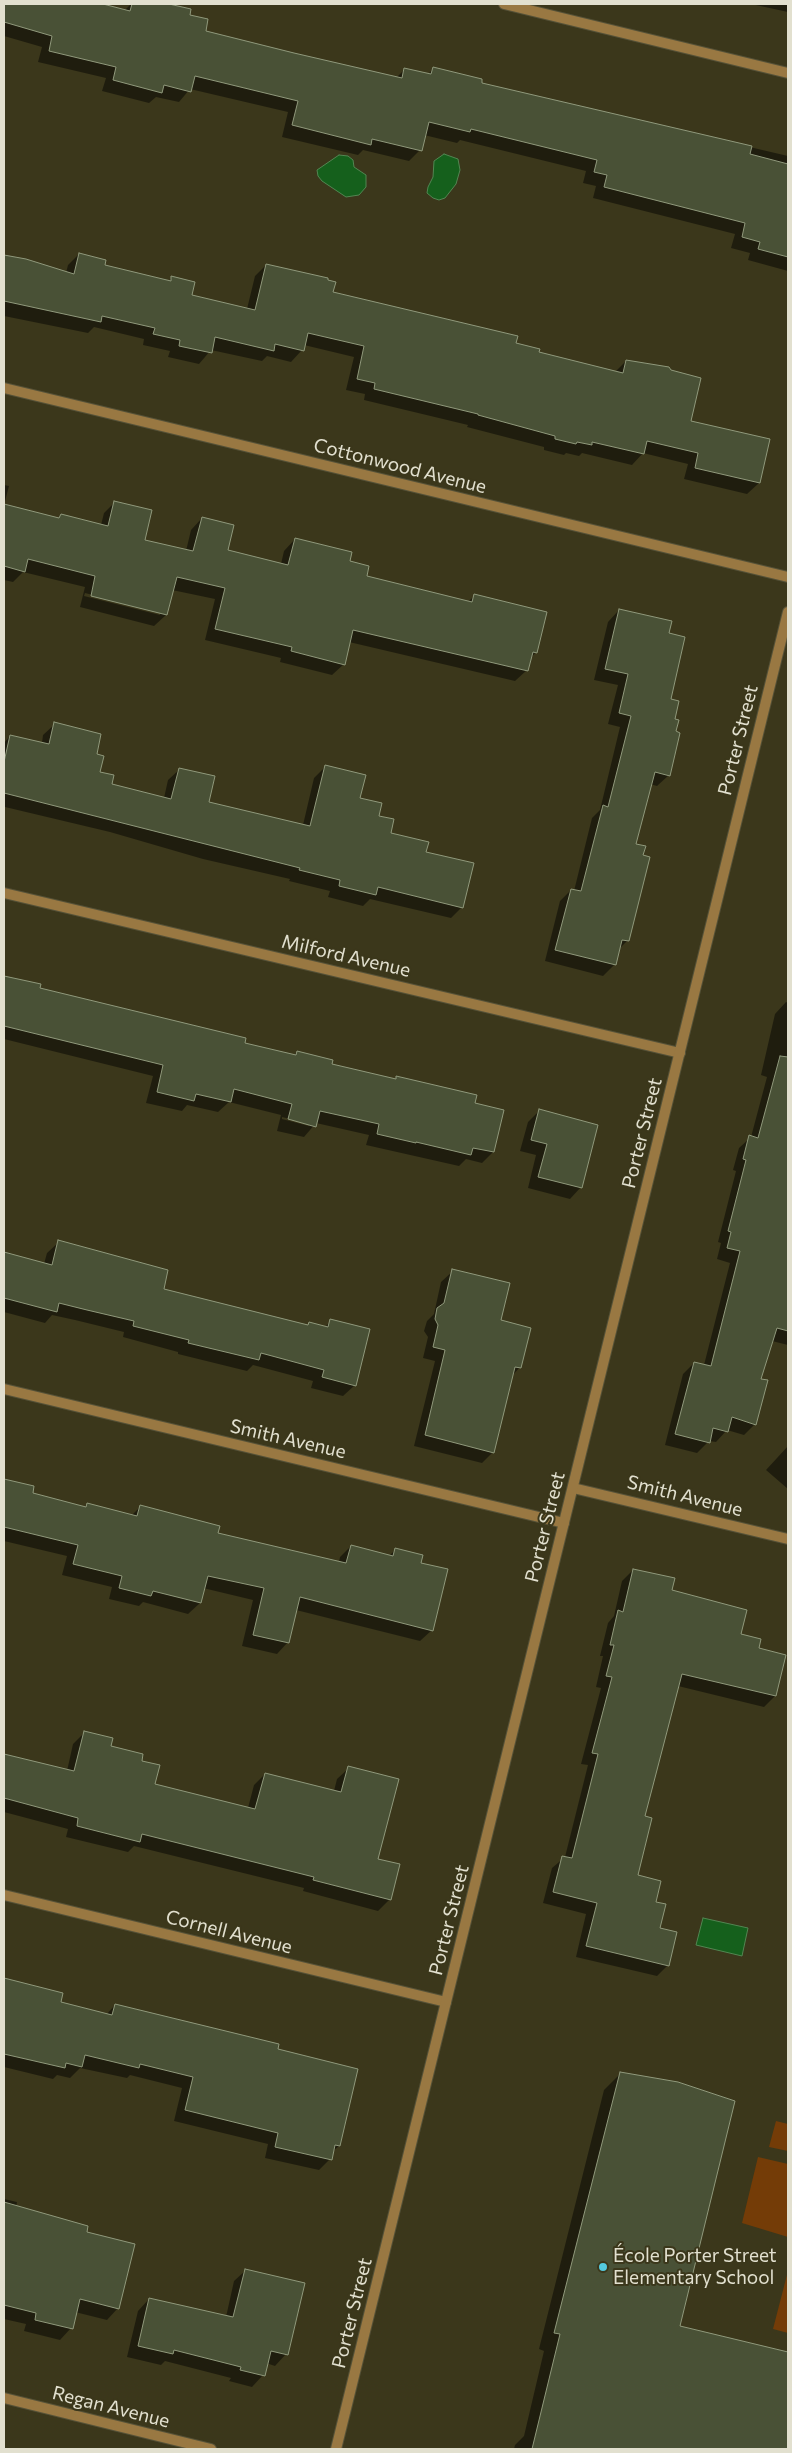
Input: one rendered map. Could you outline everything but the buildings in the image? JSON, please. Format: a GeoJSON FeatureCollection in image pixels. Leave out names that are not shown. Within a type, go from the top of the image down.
{"type":"FeatureCollection","features":[{"type":"Feature","properties":{"kind":"street"},"geometry":{"type":"LineString","coordinates":[[504,4],[788,73]]}},
{"type":"Feature","properties":{"kind":"street","name":"Cottonwood Avenue"},"geometry":{"type":"LineString","coordinates":[[4,388],[788,577]]}},
{"type":"Feature","properties":{"kind":"street","name":"Porter Street"},"geometry":{"type":"LineString","coordinates":[[336,2449],[788,612]]}},
{"type":"Feature","properties":{"kind":"street","name":"Milford Avenue"},"geometry":{"type":"LineString","coordinates":[[4,893],[680,1053]]}},
{"type":"Feature","properties":{"kind":"street","name":"Smith Avenue"},"geometry":{"type":"LineString","coordinates":[[4,1389],[564,1523]]}},
{"type":"Feature","properties":{"kind":"street","name":"Smith Avenue"},"geometry":{"type":"LineString","coordinates":[[573,1488],[788,1539]]}},
{"type":"Feature","properties":{"kind":"street","name":"Cornell Avenue"},"geometry":{"type":"LineString","coordinates":[[4,1895],[446,2002]]}},
{"type":"Feature","properties":{"kind":"street","name":"Regan Avenue"},"geometry":{"type":"LineString","coordinates":[[4,2398],[211,2449]]}},
{"type":"Feature","properties":{"kind":"shaded area"},"geometry":{"type":"Polygon","coordinates":[[[444,154],[458,159],[460,170],[456,184],[445,198],[439,200],[427,193],[433,177],[434,161],[444,154]]]}},
{"type":"Feature","properties":{"kind":"shaded area"},"geometry":{"type":"Polygon","coordinates":[[[339,155],[348,156],[353,160],[354,167],[366,175],[366,187],[359,195],[346,197],[322,181],[318,176],[317,170],[339,155]]]}},
{"type":"Feature","properties":{"kind":"shaded area"},"geometry":{"type":"Polygon","coordinates":[[[703,1918],[748,1928],[742,1956],[696,1945],[703,1918]]]}},
{"type":"Feature","properties":{"kind":"shaded area"},"geometry":{"type":"Polygon","coordinates":[[[776,2121],[788,2124],[788,2151],[769,2147],[776,2121]]]}},
{"type":"Feature","properties":{"kind":"shaded area"},"geometry":{"type":"Polygon","coordinates":[[[758,2157],[788,2164],[788,2237],[742,2223],[758,2157]]]}},
{"type":"Feature","properties":{"kind":"shaded area"},"geometry":{"type":"Polygon","coordinates":[[[788,2271],[788,2333],[773,2329],[788,2271]]]}},
{"type":"Feature","properties":{"kind":"place","name":"École Porter Street Elementary School"},"geometry":{"type":"Point","coordinates":[603,2267]}}]}
